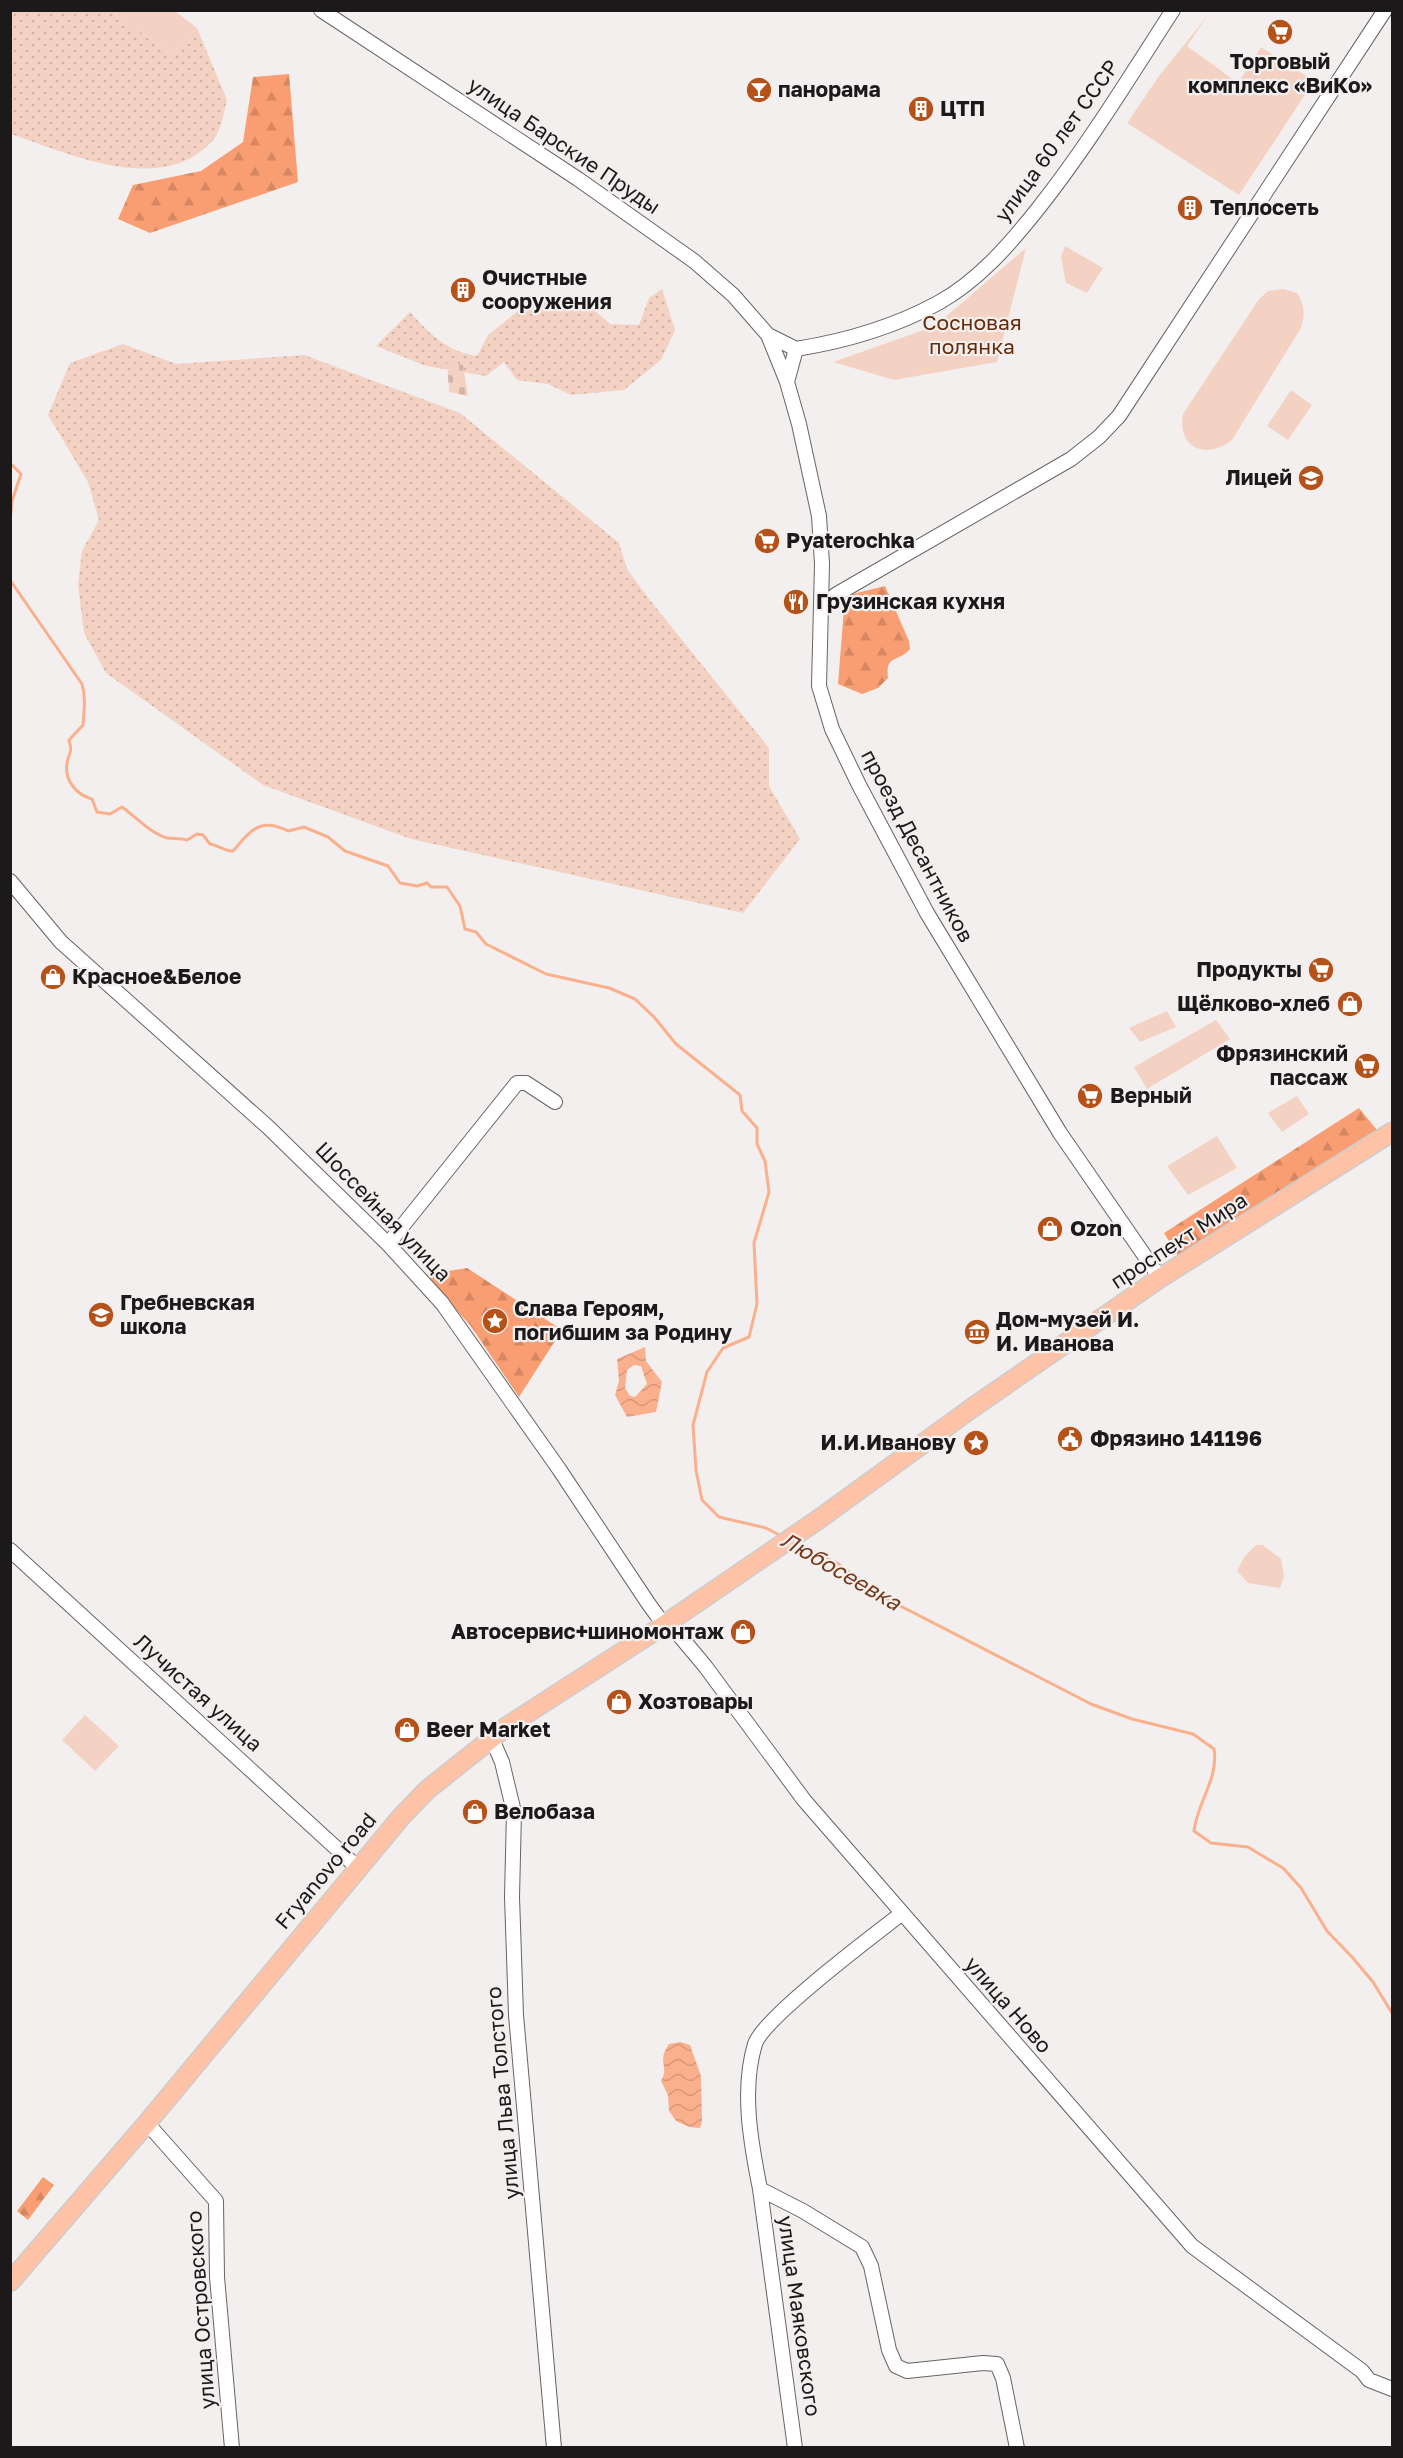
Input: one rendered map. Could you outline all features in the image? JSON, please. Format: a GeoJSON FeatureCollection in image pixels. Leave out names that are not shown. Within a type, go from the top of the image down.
{"type":"FeatureCollection","features":[{"type":"Feature","properties":{"kind":"main road","name":"проспект Мира"},"geometry":{"type":"LineString","coordinates":[[748,1568],[1160,1278],[1392,1132]]}},
{"type":"Feature","properties":{"kind":"main road","name":"Fryanovo road"},"geometry":{"type":"LineString","coordinates":[[10,2282],[147,2123],[358,1868],[420,1797],[491,1737],[748,1568]]}},
{"type":"Feature","properties":{"kind":"street","name":"улица Барские Пруды"},"geometry":{"type":"LineString","coordinates":[[321,10],[578,179],[694,261],[733,295],[768,335]]}},
{"type":"Feature","properties":{"kind":"street","name":"улица 60 лет СССР"},"geometry":{"type":"LineString","coordinates":[[796,349],[849,339],[892,326],[940,302],[977,274],[1013,239],[1054,188],[1101,121],[1173,10]]}},
{"type":"Feature","properties":{"kind":"street"},"geometry":{"type":"LineString","coordinates":[[821,606],[837,594],[1000,498],[1071,459],[1099,437],[1119,416],[1386,10]]}},
{"type":"Feature","properties":{"kind":"street"},"geometry":{"type":"LineString","coordinates":[[768,335],[796,349],[786,382]]}},
{"type":"Feature","properties":{"kind":"street","name":"проезд Десантников"},"geometry":{"type":"LineString","coordinates":[[768,335],[786,382],[812,475],[819,516],[821,606],[819,686],[832,729],[927,913],[1060,1133],[1160,1278]]}},
{"type":"Feature","properties":{"kind":"street","name":"Шоссейная улица"},"geometry":{"type":"LineString","coordinates":[[10,881],[61,942],[218,1080],[388,1244],[442,1304],[664,1625]]}},
{"type":"Feature","properties":{"kind":"street"},"geometry":{"type":"LineString","coordinates":[[388,1244],[517,1083],[526,1083],[555,1102]]}},
{"type":"Feature","properties":{"kind":"street","name":"Лучистая улица"},"geometry":{"type":"LineString","coordinates":[[10,1550],[358,1868]]}},
{"type":"Feature","properties":{"kind":"street","name":"улица Ново"},"geometry":{"type":"LineString","coordinates":[[664,1625],[679,1635],[705,1666],[804,1800],[900,1914],[1192,2247],[1362,2371],[1370,2380],[1392,2389]]}},
{"type":"Feature","properties":{"kind":"street","name":"улица Льва Толстого"},"geometry":{"type":"LineString","coordinates":[[491,1737],[502,1762],[514,1812],[512,1897],[516,2015],[554,2448]]}},
{"type":"Feature","properties":{"kind":"street","name":"улица Маяковского"},"geometry":{"type":"LineString","coordinates":[[795,2448],[760,2189],[752,2151],[749,2103],[750,2070],[756,2042],[783,2010],[900,1914]]}},
{"type":"Feature","properties":{"kind":"street","name":"улица Островского"},"geometry":{"type":"LineString","coordinates":[[147,2123],[216,2201],[217,2277],[232,2448]]}},
{"type":"Feature","properties":{"kind":"street","name":"улица Маяковского"},"geometry":{"type":"LineString","coordinates":[[760,2189],[803,2211],[862,2247],[871,2266],[889,2350],[896,2366],[907,2371],[983,2363],[997,2364],[1003,2378],[1017,2448]]}},
{"type":"Feature","properties":{"kind":"green space"},"geometry":{"type":"Polygon","coordinates":[[[101,10],[114,13],[171,54],[197,28],[227,100],[214,139],[193,157],[169,166],[143,169],[116,166],[60,152],[11,134],[11,11],[101,10]]]}},
{"type":"Feature","properties":{"kind":"green space"},"geometry":{"type":"Polygon","coordinates":[[[101,11],[175,11],[197,28],[171,54],[114,13],[101,11]]]}},
{"type":"Feature","properties":{"kind":"green space"},"geometry":{"type":"Polygon","coordinates":[[[1208,15],[1187,46],[1238,83],[1261,47],[1314,81],[1239,195],[1127,123],[1159,76],[1208,15]]]}},
{"type":"Feature","properties":{"kind":"green space"},"geometry":{"type":"Polygon","coordinates":[[[289,74],[298,182],[150,233],[118,219],[133,185],[201,171],[243,142],[253,77],[289,74]]]}},
{"type":"Feature","properties":{"kind":"green space"},"geometry":{"type":"Polygon","coordinates":[[[1065,246],[1103,268],[1087,293],[1066,283],[1061,257],[1065,246]]]}},
{"type":"Feature","properties":{"kind":"green space","name":"Сосновая полянка"},"geometry":{"type":"Polygon","coordinates":[[[1026,248],[997,362],[894,380],[833,362],[935,326],[1026,248]]]}},
{"type":"Feature","properties":{"kind":"green space"},"geometry":{"type":"Polygon","coordinates":[[[662,289],[675,330],[661,360],[624,390],[571,395],[548,384],[517,380],[504,362],[486,376],[426,366],[376,346],[410,312],[440,341],[457,351],[477,356],[488,335],[518,311],[546,298],[594,310],[610,324],[639,325],[649,298],[662,289]]]}},
{"type":"Feature","properties":{"kind":"green space"},"geometry":{"type":"Polygon","coordinates":[[[1283,289],[1297,293],[1302,302],[1301,328],[1232,440],[1213,449],[1196,448],[1184,436],[1183,414],[1259,299],[1268,291],[1283,289]]]}},
{"type":"Feature","properties":{"kind":"green space"},"geometry":{"type":"Polygon","coordinates":[[[123,344],[176,364],[304,355],[460,413],[619,543],[627,569],[645,594],[769,748],[769,786],[800,839],[743,913],[411,839],[263,785],[106,673],[84,633],[78,585],[82,551],[99,520],[88,482],[48,415],[70,363],[123,344]]]}},
{"type":"Feature","properties":{"kind":"green space"},"geometry":{"type":"Polygon","coordinates":[[[447,361],[463,365],[468,396],[449,392],[447,361]]]}},
{"type":"Feature","properties":{"kind":"green space"},"geometry":{"type":"Polygon","coordinates":[[[1291,390],[1312,405],[1288,440],[1267,426],[1291,390]]]}},
{"type":"Feature","properties":{"kind":"green space"},"geometry":{"type":"Polygon","coordinates":[[[885,586],[909,641],[910,649],[890,662],[888,678],[878,688],[862,694],[838,684],[845,596],[885,586]]]}},
{"type":"Feature","properties":{"kind":"green space"},"geometry":{"type":"Polygon","coordinates":[[[1167,1011],[1176,1027],[1140,1042],[1129,1028],[1167,1011]]]}},
{"type":"Feature","properties":{"kind":"green space"},"geometry":{"type":"Polygon","coordinates":[[[1216,1020],[1230,1039],[1147,1089],[1134,1067],[1216,1020]]]}},
{"type":"Feature","properties":{"kind":"green space"},"geometry":{"type":"Polygon","coordinates":[[[1297,1096],[1309,1114],[1282,1132],[1268,1113],[1297,1096]]]}},
{"type":"Feature","properties":{"kind":"green space"},"geometry":{"type":"Polygon","coordinates":[[[1359,1108],[1381,1135],[1180,1259],[1164,1233],[1359,1108]]]}},
{"type":"Feature","properties":{"kind":"green space"},"geometry":{"type":"Polygon","coordinates":[[[1217,1136],[1237,1168],[1188,1195],[1167,1166],[1217,1136]]]}},
{"type":"Feature","properties":{"kind":"green space"},"geometry":{"type":"Polygon","coordinates":[[[467,1268],[562,1330],[519,1397],[470,1325],[424,1275],[467,1268]]]}},
{"type":"Feature","properties":{"kind":"green space"},"geometry":{"type":"Polygon","coordinates":[[[1256,1545],[1263,1545],[1281,1559],[1284,1576],[1280,1588],[1248,1583],[1237,1571],[1244,1557],[1256,1545]]]}},
{"type":"Feature","properties":{"kind":"green space"},"geometry":{"type":"Polygon","coordinates":[[[85,1715],[119,1746],[95,1771],[62,1740],[85,1715]]]}},
{"type":"Feature","properties":{"kind":"green space"},"geometry":{"type":"Polygon","coordinates":[[[43,2177],[54,2185],[28,2220],[17,2211],[43,2177]]]}},
{"type":"Feature","properties":{"kind":"water"},"geometry":{"type":"Polygon","coordinates":[[[645,1347],[646,1361],[662,1382],[656,1412],[627,1417],[615,1395],[619,1381],[617,1359],[645,1347]],[[634,1365],[627,1370],[625,1388],[630,1396],[635,1397],[647,1384],[641,1366],[634,1365]]]}},
{"type":"Feature","properties":{"kind":"water"},"geometry":{"type":"Polygon","coordinates":[[[680,2042],[690,2045],[701,2076],[702,2122],[700,2128],[689,2127],[676,2121],[669,2111],[668,2095],[661,2081],[665,2050],[669,2044],[680,2042]]]}},
{"type":"Feature","properties":{"kind":"waterway","name":"Любосеевка"},"geometry":{"type":"LineString","coordinates":[[10,463],[21,474],[12,501],[10,521]]}},
{"type":"Feature","properties":{"kind":"waterway","name":"Любосеевка"},"geometry":{"type":"LineString","coordinates":[[10,580],[82,684],[83,725],[69,740],[71,751],[67,770],[73,786],[81,794],[92,799],[97,812],[110,814],[122,807],[161,836],[187,840],[197,834],[203,835],[210,844],[230,851],[233,851],[251,832],[263,826],[270,825],[288,831],[304,827],[328,837],[345,851],[388,866],[400,883],[417,886],[427,883],[431,887],[447,887],[460,906],[465,929],[476,932],[486,944],[546,974],[609,988],[635,999],[654,1017],[676,1044],[740,1095],[742,1111],[757,1128],[757,1144],[765,1161],[769,1192],[754,1243],[757,1304],[749,1337],[723,1348],[707,1372],[693,1425],[696,1470],[702,1500],[719,1517],[766,1528],[783,1537]]}},
{"type":"Feature","properties":{"kind":"waterway","name":"Любосеевка"},"geometry":{"type":"LineString","coordinates":[[794,1543],[837,1563],[883,1597],[1091,1704],[1132,1719],[1193,1734],[1214,1749],[1215,1760],[1211,1780],[1199,1810],[1194,1831],[1211,1843],[1248,1847],[1283,1868],[1301,1888],[1327,1931],[1373,1982],[1392,2013]]}},
{"type":"Feature","properties":{"kind":"place","name":"Торговый комплекс «ВиКо»"},"geometry":{"type":"Point","coordinates":[1280,32]}},
{"type":"Feature","properties":{"kind":"place","name":"панорама"},"geometry":{"type":"Point","coordinates":[759,90]}},
{"type":"Feature","properties":{"kind":"place","name":"ЦТП"},"geometry":{"type":"Point","coordinates":[921,109]}},
{"type":"Feature","properties":{"kind":"place","name":"Теплосеть"},"geometry":{"type":"Point","coordinates":[1190,208]}},
{"type":"Feature","properties":{"kind":"place","name":"Очистные сооружения"},"geometry":{"type":"Point","coordinates":[463,290]}},
{"type":"Feature","properties":{"kind":"place","name":"Лицей"},"geometry":{"type":"Point","coordinates":[1311,478]}},
{"type":"Feature","properties":{"kind":"place","name":"Pyaterochka"},"geometry":{"type":"Point","coordinates":[767,541]}},
{"type":"Feature","properties":{"kind":"place","name":"Грузинская кухня"},"geometry":{"type":"Point","coordinates":[796,602]}},
{"type":"Feature","properties":{"kind":"place","name":"Продукты"},"geometry":{"type":"Point","coordinates":[1321,970]}},
{"type":"Feature","properties":{"kind":"place","name":"Красное&Белое"},"geometry":{"type":"Point","coordinates":[53,977]}},
{"type":"Feature","properties":{"kind":"place","name":"Щёлково-хлеб"},"geometry":{"type":"Point","coordinates":[1350,1004]}},
{"type":"Feature","properties":{"kind":"place","name":"Фрязинский пассаж"},"geometry":{"type":"Point","coordinates":[1367,1066]}},
{"type":"Feature","properties":{"kind":"place","name":"Верный"},"geometry":{"type":"Point","coordinates":[1090,1096]}},
{"type":"Feature","properties":{"kind":"place","name":"Ozon"},"geometry":{"type":"Point","coordinates":[1050,1229]}},
{"type":"Feature","properties":{"kind":"place","name":"Гребневская школа"},"geometry":{"type":"Point","coordinates":[101,1315]}},
{"type":"Feature","properties":{"kind":"place","name":"Слава Героям, погибшим за Родину"},"geometry":{"type":"Point","coordinates":[495,1321]}},
{"type":"Feature","properties":{"kind":"place","name":"Дом-музей И. И. Иванова"},"geometry":{"type":"Point","coordinates":[977,1332]}},
{"type":"Feature","properties":{"kind":"place","name":"Фрязино 141196"},"geometry":{"type":"Point","coordinates":[1070,1439]}},
{"type":"Feature","properties":{"kind":"place","name":"И.И.Иванову"},"geometry":{"type":"Point","coordinates":[976,1443]}},
{"type":"Feature","properties":{"kind":"place","name":"Автосервис+шиномонтаж"},"geometry":{"type":"Point","coordinates":[743,1632]}},
{"type":"Feature","properties":{"kind":"place","name":"Хозтовары"},"geometry":{"type":"Point","coordinates":[619,1702]}},
{"type":"Feature","properties":{"kind":"place","name":"Beer Market"},"geometry":{"type":"Point","coordinates":[407,1730]}},
{"type":"Feature","properties":{"kind":"place","name":"Велобаза"},"geometry":{"type":"Point","coordinates":[475,1812]}}]}
